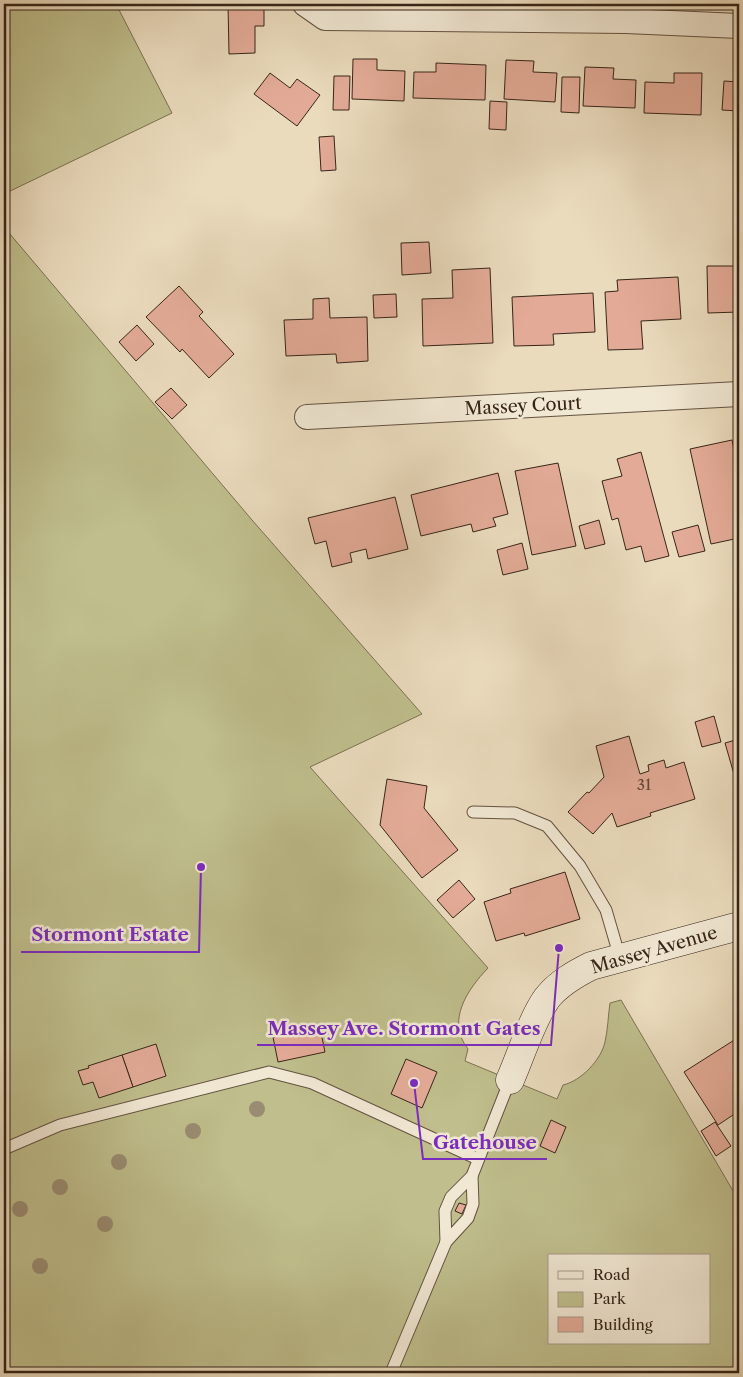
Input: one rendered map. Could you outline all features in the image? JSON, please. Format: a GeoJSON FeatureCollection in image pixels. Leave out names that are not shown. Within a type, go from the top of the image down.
{"type":"FeatureCollection","features":[{"type":"Feature","properties":{"kind":"street"},"geometry":{"type":"LineString","coordinates":[[305,4],[325,18],[627,12],[739,26]]}},
{"type":"Feature","properties":{"kind":"street","name":"Massey Court"},"geometry":{"type":"LineString","coordinates":[[307,417],[739,394]]}},
{"type":"Feature","properties":{"kind":"street","name":"Massey Avenue"},"geometry":{"type":"LineString","coordinates":[[510,1080],[537,1016],[548,998],[569,978],[591,966],[739,926]]}},
{"type":"Feature","properties":{"kind":"lane"},"geometry":{"type":"LineString","coordinates":[[473,812],[515,813],[547,826],[580,866],[606,910],[620,958]]}},
{"type":"Feature","properties":{"kind":"lane"},"geometry":{"type":"LineString","coordinates":[[4,1149],[60,1126],[269,1072],[312,1083],[478,1159]]}},
{"type":"Feature","properties":{"kind":"lane"},"geometry":{"type":"LineString","coordinates":[[392,1373],[446,1242],[468,1218],[473,1204],[472,1176],[510,1080]]}},
{"type":"Feature","properties":{"kind":"lane"},"geometry":{"type":"LineString","coordinates":[[446,1242],[445,1211],[452,1197],[472,1176]]}},
{"type":"Feature","properties":{"kind":"green space"},"geometry":{"type":"Polygon","coordinates":[[[4,4],[116,4],[172,113],[4,194],[4,4]]]}},
{"type":"Feature","properties":{"kind":"green space"},"geometry":{"type":"Polygon","coordinates":[[[4,227],[252,520],[422,714],[310,767],[488,968],[467,996],[459,1017],[459,1028],[468,1049],[465,1061],[557,1099],[563,1085],[577,1079],[589,1069],[599,1056],[606,1037],[610,1003],[621,1000],[739,1201],[739,1373],[4,1373],[4,227]]]}},
{"type":"Feature","properties":{"kind":"building"},"geometry":{"type":"Polygon","coordinates":[[[228,4],[264,4],[264,26],[255,26],[255,53],[229,54],[228,4]]]}},
{"type":"Feature","properties":{"kind":"building"},"geometry":{"type":"Polygon","coordinates":[[[353,59],[377,59],[377,70],[405,71],[404,101],[352,99],[353,59]]]}},
{"type":"Feature","properties":{"kind":"building"},"geometry":{"type":"Polygon","coordinates":[[[506,60],[534,61],[533,72],[557,73],[555,102],[504,99],[506,60]]]}},
{"type":"Feature","properties":{"kind":"building"},"geometry":{"type":"Polygon","coordinates":[[[436,63],[486,65],[485,100],[413,98],[414,72],[436,72],[436,63]]]}},
{"type":"Feature","properties":{"kind":"building"},"geometry":{"type":"Polygon","coordinates":[[[585,67],[614,68],[613,79],[636,80],[635,108],[583,106],[585,67]]]}},
{"type":"Feature","properties":{"kind":"building"},"geometry":{"type":"Polygon","coordinates":[[[270,73],[290,88],[297,79],[320,95],[297,126],[254,94],[270,73]]]}},
{"type":"Feature","properties":{"kind":"building"},"geometry":{"type":"Polygon","coordinates":[[[674,73],[702,73],[701,115],[644,113],[645,82],[674,83],[674,73]]]}},
{"type":"Feature","properties":{"kind":"building"},"geometry":{"type":"Polygon","coordinates":[[[334,76],[350,76],[349,110],[333,110],[334,76]]]}},
{"type":"Feature","properties":{"kind":"building"},"geometry":{"type":"Polygon","coordinates":[[[562,77],[580,77],[579,113],[561,112],[562,77]]]}},
{"type":"Feature","properties":{"kind":"building"},"geometry":{"type":"Polygon","coordinates":[[[724,81],[739,82],[739,111],[722,110],[724,81]]]}},
{"type":"Feature","properties":{"kind":"building"},"geometry":{"type":"Polygon","coordinates":[[[490,101],[507,102],[506,130],[489,129],[490,101]]]}},
{"type":"Feature","properties":{"kind":"building"},"geometry":{"type":"Polygon","coordinates":[[[334,136],[336,170],[321,171],[319,137],[334,136]]]}},
{"type":"Feature","properties":{"kind":"building"},"geometry":{"type":"Polygon","coordinates":[[[429,242],[431,273],[402,275],[401,243],[429,242]]]}},
{"type":"Feature","properties":{"kind":"building"},"geometry":{"type":"Polygon","coordinates":[[[707,266],[739,266],[739,312],[708,313],[707,266]]]}},
{"type":"Feature","properties":{"kind":"building"},"geometry":{"type":"Polygon","coordinates":[[[490,268],[493,343],[423,346],[422,299],[453,298],[452,270],[490,268]]]}},
{"type":"Feature","properties":{"kind":"building"},"geometry":{"type":"Polygon","coordinates":[[[678,277],[681,319],[641,321],[643,349],[608,350],[605,292],[618,291],[617,280],[678,277]]]}},
{"type":"Feature","properties":{"kind":"building"},"geometry":{"type":"Polygon","coordinates":[[[179,286],[203,312],[199,316],[234,354],[209,378],[182,349],[180,352],[146,317],[179,286]]]}},
{"type":"Feature","properties":{"kind":"building"},"geometry":{"type":"Polygon","coordinates":[[[593,293],[595,332],[553,334],[554,345],[514,346],[512,297],[593,293]]]}},
{"type":"Feature","properties":{"kind":"building"},"geometry":{"type":"Polygon","coordinates":[[[396,294],[397,317],[374,318],[373,295],[396,294]]]}},
{"type":"Feature","properties":{"kind":"building"},"geometry":{"type":"Polygon","coordinates":[[[329,298],[330,318],[367,317],[368,361],[337,363],[336,354],[286,356],[284,320],[313,319],[313,299],[329,298]]]}},
{"type":"Feature","properties":{"kind":"building"},"geometry":{"type":"Polygon","coordinates":[[[137,325],[154,344],[136,361],[119,342],[137,325]]]}},
{"type":"Feature","properties":{"kind":"building"},"geometry":{"type":"Polygon","coordinates":[[[171,388],[187,405],[172,419],[155,402],[171,388]]]}},
{"type":"Feature","properties":{"kind":"building"},"geometry":{"type":"Polygon","coordinates":[[[732,440],[739,475],[739,538],[711,544],[690,449],[732,440]]]}},
{"type":"Feature","properties":{"kind":"building"},"geometry":{"type":"Polygon","coordinates":[[[641,452],[669,556],[645,562],[641,546],[626,550],[618,518],[612,520],[602,481],[622,476],[617,459],[641,452]]]}},
{"type":"Feature","properties":{"kind":"building"},"geometry":{"type":"Polygon","coordinates":[[[558,463],[576,546],[532,555],[515,471],[558,463]]]}},
{"type":"Feature","properties":{"kind":"building"},"geometry":{"type":"Polygon","coordinates":[[[498,473],[508,514],[493,518],[496,526],[473,532],[471,524],[421,536],[411,495],[498,473]]]}},
{"type":"Feature","properties":{"kind":"building"},"geometry":{"type":"Polygon","coordinates":[[[395,497],[408,549],[368,559],[366,549],[350,553],[352,562],[332,567],[326,541],[315,544],[308,518],[395,497]]]}},
{"type":"Feature","properties":{"kind":"building"},"geometry":{"type":"Polygon","coordinates":[[[599,520],[605,544],[585,549],[579,526],[599,520]]]}},
{"type":"Feature","properties":{"kind":"building"},"geometry":{"type":"Polygon","coordinates":[[[698,525],[705,551],[679,557],[672,532],[698,525]]]}},
{"type":"Feature","properties":{"kind":"building"},"geometry":{"type":"Polygon","coordinates":[[[522,543],[528,569],[503,575],[497,550],[522,543]]]}},
{"type":"Feature","properties":{"kind":"building"},"geometry":{"type":"Polygon","coordinates":[[[714,716],[721,742],[702,747],[695,722],[714,716]]]}},
{"type":"Feature","properties":{"kind":"building"},"geometry":{"type":"Polygon","coordinates":[[[629,736],[640,774],[649,771],[648,765],[664,760],[666,768],[684,762],[695,799],[650,813],[651,816],[617,827],[612,813],[593,834],[568,812],[604,777],[596,746],[629,736]]]}},
{"type":"Feature","properties":{"kind":"building"},"geometry":{"type":"Polygon","coordinates":[[[739,739],[739,788],[738,788],[725,743],[739,739]]]}},
{"type":"Feature","properties":{"kind":"building"},"geometry":{"type":"Polygon","coordinates":[[[387,779],[427,786],[424,808],[458,850],[422,878],[380,825],[387,779]]]}},
{"type":"Feature","properties":{"kind":"building"},"geometry":{"type":"Polygon","coordinates":[[[565,872],[580,919],[525,936],[524,933],[496,941],[484,902],[511,893],[510,889],[565,872]]]}},
{"type":"Feature","properties":{"kind":"building"},"geometry":{"type":"Polygon","coordinates":[[[459,880],[475,899],[453,918],[437,900],[459,880]]]}},
{"type":"Feature","properties":{"kind":"building"},"geometry":{"type":"Polygon","coordinates":[[[320,1028],[325,1052],[278,1062],[273,1037],[320,1028]]]}},
{"type":"Feature","properties":{"kind":"building"},"geometry":{"type":"Polygon","coordinates":[[[739,1037],[739,1111],[718,1125],[684,1072],[739,1037]]]}},
{"type":"Feature","properties":{"kind":"building"},"geometry":{"type":"Polygon","coordinates":[[[156,1044],[166,1076],[133,1087],[122,1055],[156,1044]]]}},
{"type":"Feature","properties":{"kind":"building"},"geometry":{"type":"Polygon","coordinates":[[[122,1055],[133,1087],[99,1098],[93,1082],[83,1085],[78,1071],[122,1055]]]}},
{"type":"Feature","properties":{"kind":"building"},"geometry":{"type":"Polygon","coordinates":[[[406,1059],[437,1072],[422,1108],[391,1094],[406,1059]]]}},
{"type":"Feature","properties":{"kind":"building"},"geometry":{"type":"Polygon","coordinates":[[[551,1120],[566,1127],[555,1153],[540,1146],[551,1120]]]}},
{"type":"Feature","properties":{"kind":"building"},"geometry":{"type":"Polygon","coordinates":[[[715,1122],[731,1146],[716,1156],[701,1131],[715,1122]]]}},
{"type":"Feature","properties":{"kind":"building"},"geometry":{"type":"Polygon","coordinates":[[[459,1203],[466,1205],[462,1214],[455,1211],[459,1203]]]}},
{"type":"Feature","properties":{"kind":"place","name":"Stormont Estate"},"geometry":{"type":"Point","coordinates":[201,867]}},
{"type":"Feature","properties":{"kind":"place","name":"Massey Ave. Stormont Gates"},"geometry":{"type":"Point","coordinates":[559,948]}},
{"type":"Feature","properties":{"kind":"place","name":"Gatehouse"},"geometry":{"type":"Point","coordinates":[414,1083]}}]}
